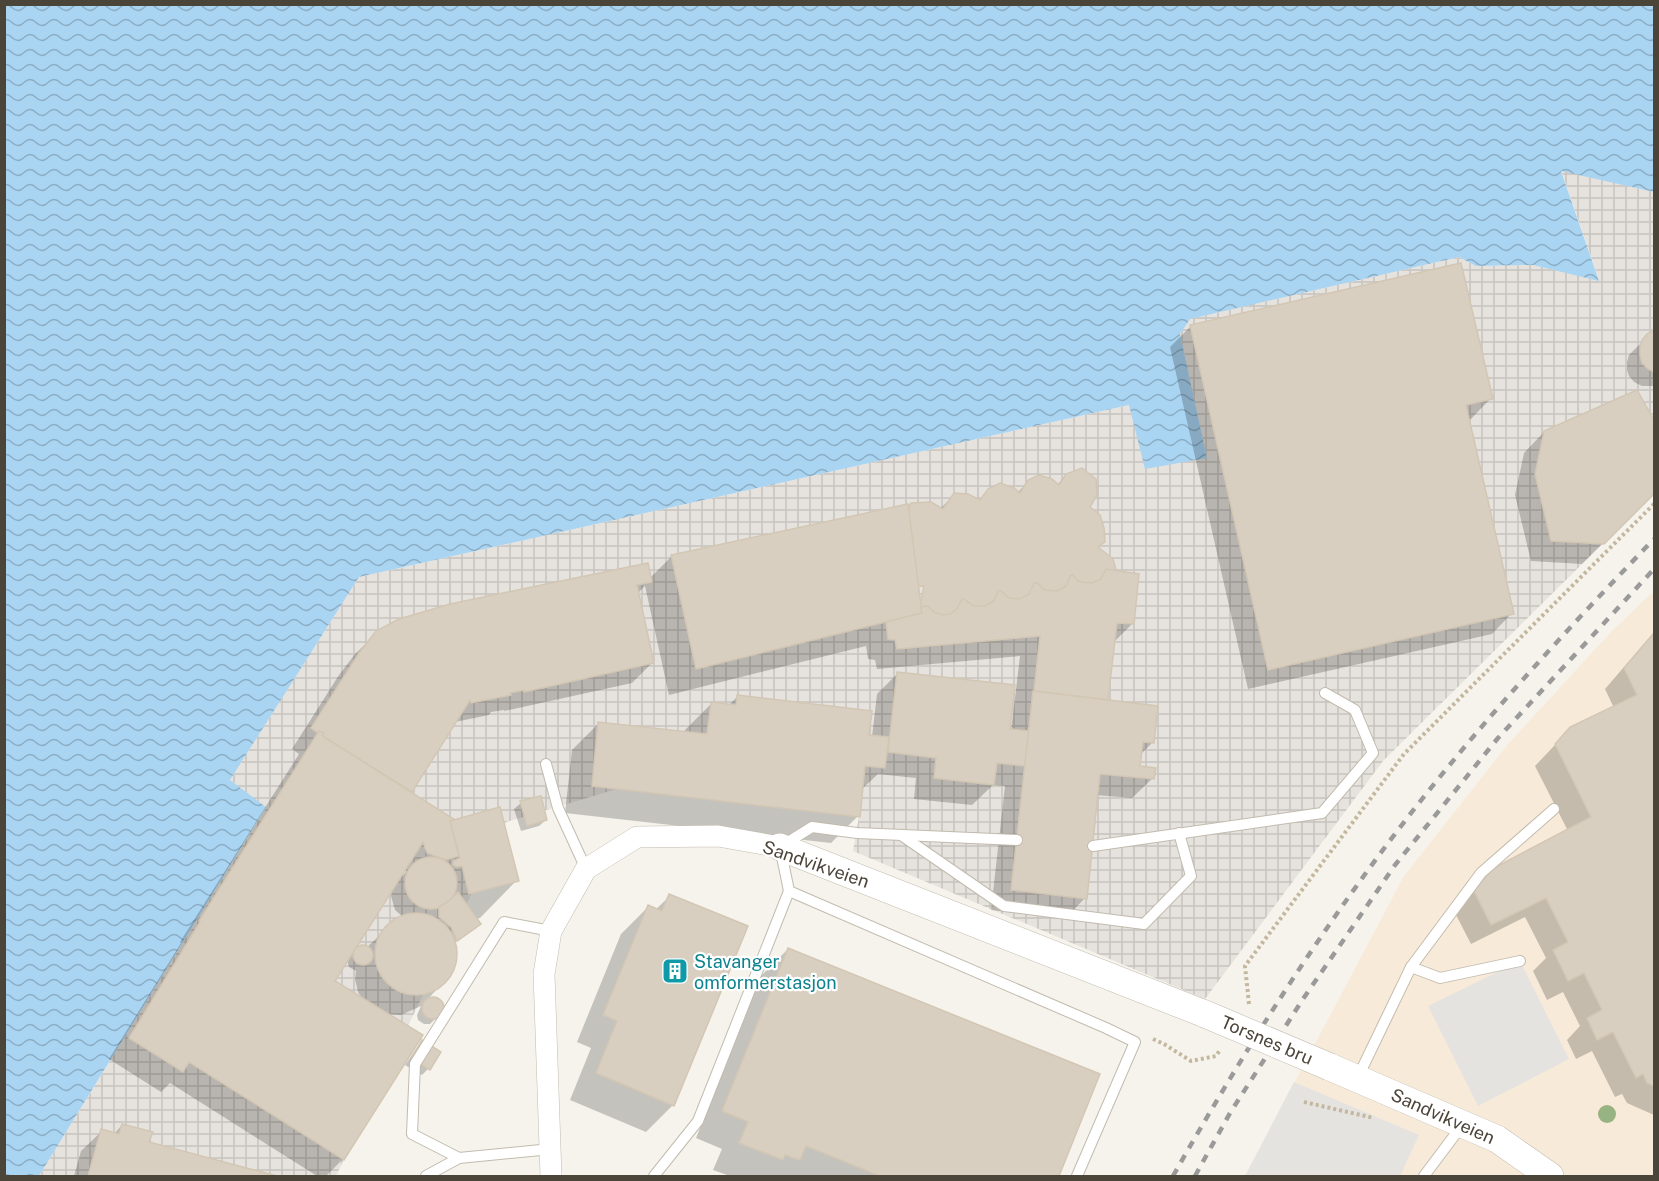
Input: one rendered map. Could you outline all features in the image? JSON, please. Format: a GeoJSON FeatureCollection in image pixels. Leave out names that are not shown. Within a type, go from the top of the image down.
{"type":"FeatureCollection","features":[{"type":"Feature","properties":{"kind":"street","name":"Sandvikveien"},"geometry":{"type":"LineString","coordinates":[[551,1176],[544,974],[551,932],[586,869],[637,837],[718,836],[780,847],[1205,1014]]}},
{"type":"Feature","properties":{"kind":"street","name":"Torsnes bru"},"geometry":{"type":"LineString","coordinates":[[1205,1014],[1330,1067]]}},
{"type":"Feature","properties":{"kind":"street","name":"Sandvikveien"},"geometry":{"type":"LineString","coordinates":[[1330,1067],[1497,1139],[1550,1176]]}},
{"type":"Feature","properties":{"kind":"lane"},"geometry":{"type":"LineString","coordinates":[[1092,846],[1322,813],[1373,753],[1355,710],[1325,693]]}},
{"type":"Feature","properties":{"kind":"lane"},"geometry":{"type":"LineString","coordinates":[[546,764],[558,808],[586,869]]}},
{"type":"Feature","properties":{"kind":"lane"},"geometry":{"type":"LineString","coordinates":[[1357,1079],[1411,967],[1481,873],[1554,809]]}},
{"type":"Feature","properties":{"kind":"lane"},"geometry":{"type":"LineString","coordinates":[[654,1176],[698,1121],[789,891],[780,847],[812,826],[857,833],[1017,840]]}},
{"type":"Feature","properties":{"kind":"lane"},"geometry":{"type":"LineString","coordinates":[[901,835],[1004,906],[1144,924],[1191,876],[1179,833]]}},
{"type":"Feature","properties":{"kind":"lane"},"geometry":{"type":"LineString","coordinates":[[789,891],[1135,1042],[1077,1176]]}},
{"type":"Feature","properties":{"kind":"lane"},"geometry":{"type":"LineString","coordinates":[[459,1158],[412,1134],[415,1064],[504,922],[551,932]]}},
{"type":"Feature","properties":{"kind":"lane"},"geometry":{"type":"LineString","coordinates":[[1411,967],[1440,978],[1520,961]]}},
{"type":"Feature","properties":{"kind":"lane"},"geometry":{"type":"LineString","coordinates":[[1424,1176],[1463,1124]]}},
{"type":"Feature","properties":{"kind":"lane"},"geometry":{"type":"LineString","coordinates":[[426,1176],[459,1158],[551,1149]]}},
{"type":"Feature","properties":{"kind":"path"},"geometry":{"type":"LineString","coordinates":[[1249,1007],[1245,966],[1404,754],[1654,504]]}},
{"type":"Feature","properties":{"kind":"path"},"geometry":{"type":"LineString","coordinates":[[1143,1035],[1164,1044],[1191,1061],[1216,1056],[1222,1046]]}},
{"type":"Feature","properties":{"kind":"shaded area"},"geometry":{"type":"Polygon","coordinates":[[[1561,170],[1654,192],[1654,493],[1383,761],[1205,999],[853,851],[859,817],[617,789],[506,822],[336,1176],[39,1176],[266,808],[230,780],[359,577],[1129,405],[1207,458],[1180,334],[1189,319],[1459,257],[1476,266],[1533,265],[1599,280],[1561,170]]]}},
{"type":"Feature","properties":{"kind":"shaded area"},"geometry":{"type":"Polygon","coordinates":[[[1654,591],[1654,1176],[1245,1176],[1404,876],[1509,743],[1611,632],[1654,591]]]}},
{"type":"Feature","properties":{"kind":"shaded area"},"geometry":{"type":"Polygon","coordinates":[[[1520,961],[1569,1059],[1478,1106],[1428,1006],[1520,961]]]}},
{"type":"Feature","properties":{"kind":"shaded area"},"geometry":{"type":"Polygon","coordinates":[[[1294,1082],[1419,1135],[1400,1176],[1245,1176],[1294,1082]]]}},
{"type":"Feature","properties":{"kind":"water"},"geometry":{"type":"Polygon","coordinates":[[[5,4],[1654,5],[1654,192],[1561,171],[1599,281],[1533,265],[1476,266],[1459,257],[1190,319],[1180,334],[1207,458],[1145,469],[1129,405],[359,577],[230,780],[266,807],[39,1176],[5,1176],[5,4]]]}},
{"type":"Feature","properties":{"kind":"building"},"geometry":{"type":"Polygon","coordinates":[[[1461,263],[1493,399],[1466,405],[1514,614],[1268,670],[1190,325],[1461,263]]]}},
{"type":"Feature","properties":{"kind":"building"},"geometry":{"type":"Polygon","coordinates":[[[1654,330],[1654,372],[1642,363],[1640,347],[1642,340],[1654,330]]]}},
{"type":"Feature","properties":{"kind":"building"},"geometry":{"type":"Polygon","coordinates":[[[1637,390],[1654,420],[1654,494],[1604,544],[1551,541],[1535,474],[1544,431],[1637,390]]]}},
{"type":"Feature","properties":{"kind":"building"},"geometry":{"type":"Polygon","coordinates":[[[1082,468],[1096,479],[1097,495],[1090,507],[1100,515],[1105,542],[1098,547],[1113,559],[1116,570],[1108,584],[1086,590],[1075,582],[1067,597],[1049,595],[1038,586],[1030,602],[1010,604],[998,596],[987,613],[971,613],[961,605],[951,620],[940,624],[926,616],[920,606],[924,586],[910,587],[899,537],[908,537],[903,518],[911,503],[931,502],[943,509],[954,493],[968,494],[980,500],[988,489],[1000,483],[1020,493],[1028,480],[1039,475],[1052,479],[1059,485],[1066,474],[1082,468]]]}},
{"type":"Feature","properties":{"kind":"building"},"geometry":{"type":"Polygon","coordinates":[[[908,504],[922,613],[696,669],[671,555],[908,504]]]}},
{"type":"Feature","properties":{"kind":"building"},"geometry":{"type":"Polygon","coordinates":[[[648,563],[652,582],[637,585],[654,663],[524,692],[524,690],[510,693],[511,695],[471,703],[470,700],[412,792],[324,737],[322,735],[324,733],[319,731],[318,733],[311,728],[359,653],[376,631],[399,619],[450,604],[648,563]]]}},
{"type":"Feature","properties":{"kind":"building"},"geometry":{"type":"Polygon","coordinates":[[[1106,569],[1139,574],[1134,624],[1117,623],[1108,700],[1034,691],[1040,636],[897,649],[895,640],[888,639],[886,622],[922,613],[921,607],[928,606],[934,612],[943,615],[950,614],[957,609],[962,599],[974,606],[985,606],[994,601],[998,591],[1001,591],[1009,598],[1020,599],[1029,594],[1034,583],[1045,590],[1057,591],[1066,586],[1070,576],[1073,575],[1081,582],[1092,583],[1101,579],[1106,569]]]}},
{"type":"Feature","properties":{"kind":"building"},"geometry":{"type":"Polygon","coordinates":[[[1654,633],[1654,1086],[1647,1083],[1643,1074],[1636,1078],[1613,1032],[1597,1040],[1587,1018],[1602,1010],[1584,973],[1568,981],[1553,950],[1568,942],[1546,898],[1491,925],[1474,891],[1492,869],[1591,817],[1555,744],[1570,727],[1637,695],[1624,668],[1654,633]]]}},
{"type":"Feature","properties":{"kind":"building"},"geometry":{"type":"Polygon","coordinates":[[[897,672],[1015,685],[1010,729],[1029,731],[1025,766],[997,763],[994,785],[934,778],[936,758],[888,752],[897,672]]]}},
{"type":"Feature","properties":{"kind":"building"},"geometry":{"type":"Polygon","coordinates":[[[1033,691],[1158,706],[1154,743],[1143,742],[1140,766],[1156,768],[1154,779],[1100,774],[1087,899],[1011,890],[1033,691]]]}},
{"type":"Feature","properties":{"kind":"building"},"geometry":{"type":"Polygon","coordinates":[[[737,695],[872,711],[869,735],[889,737],[885,768],[865,766],[860,817],[592,786],[598,722],[707,734],[711,702],[736,705],[737,695]]]}},
{"type":"Feature","properties":{"kind":"building"},"geometry":{"type":"Polygon","coordinates":[[[319,731],[324,733],[322,735],[324,737],[455,820],[450,821],[459,856],[446,860],[427,853],[423,842],[335,981],[423,1035],[344,1160],[189,1062],[183,1072],[129,1038],[199,921],[319,731]]]}},
{"type":"Feature","properties":{"kind":"building"},"geometry":{"type":"Polygon","coordinates":[[[541,796],[547,820],[527,826],[520,801],[541,796]]]}},
{"type":"Feature","properties":{"kind":"building"},"geometry":{"type":"Polygon","coordinates":[[[500,807],[519,881],[469,894],[462,866],[453,865],[453,861],[460,858],[450,821],[500,807]]]}},
{"type":"Feature","properties":{"kind":"building"},"geometry":{"type":"Polygon","coordinates":[[[431,857],[441,859],[449,865],[455,873],[457,883],[455,893],[449,901],[441,907],[431,909],[421,907],[413,901],[407,893],[405,883],[407,873],[413,865],[421,859],[431,857]]]}},
{"type":"Feature","properties":{"kind":"building"},"geometry":{"type":"Polygon","coordinates":[[[458,892],[481,924],[457,941],[451,927],[439,917],[439,907],[458,892]]]}},
{"type":"Feature","properties":{"kind":"building","name":"Stavanger omformerstasjon"},"geometry":{"type":"Polygon","coordinates":[[[669,894],[748,926],[674,1106],[596,1073],[617,1021],[603,1015],[648,905],[662,911],[669,894]]]}},
{"type":"Feature","properties":{"kind":"building"},"geometry":{"type":"Polygon","coordinates":[[[416,913],[432,916],[445,925],[454,938],[457,954],[454,970],[445,983],[432,992],[416,995],[400,992],[387,983],[378,970],[375,954],[378,938],[387,925],[400,916],[416,913]]]}},
{"type":"Feature","properties":{"kind":"building"},"geometry":{"type":"Polygon","coordinates":[[[363,945],[370,948],[373,955],[370,962],[363,965],[356,962],[353,955],[356,948],[363,945]]]}},
{"type":"Feature","properties":{"kind":"building"},"geometry":{"type":"Polygon","coordinates":[[[788,948],[1100,1074],[1059,1176],[880,1176],[806,1146],[800,1160],[785,1155],[783,1160],[739,1143],[748,1122],[722,1111],[788,948]]]}},
{"type":"Feature","properties":{"kind":"building"},"geometry":{"type":"Polygon","coordinates":[[[433,997],[441,1000],[444,1008],[441,1016],[433,1019],[425,1016],[422,1008],[425,1000],[433,997]]]}},
{"type":"Feature","properties":{"kind":"building"},"geometry":{"type":"Polygon","coordinates":[[[422,1040],[441,1052],[430,1070],[411,1058],[422,1040]]]}},
{"type":"Feature","properties":{"kind":"building"},"geometry":{"type":"Polygon","coordinates":[[[122,1124],[153,1132],[149,1142],[277,1176],[88,1176],[101,1129],[119,1134],[122,1124]]]}},
{"type":"Feature","properties":{"kind":"railway"},"geometry":{"type":"LineString","coordinates":[[1173,1176],[1298,971],[1402,825],[1517,686],[1654,539]]}},
{"type":"Feature","properties":{"kind":"railway"},"geometry":{"type":"LineString","coordinates":[[1195,1176],[1230,1113],[1303,999],[1395,865],[1498,738],[1654,569]]}},
{"type":"Feature","properties":{"kind":"place","name":"Stavanger omformerstasjon"},"geometry":{"type":"Point","coordinates":[675,971]}}]}
